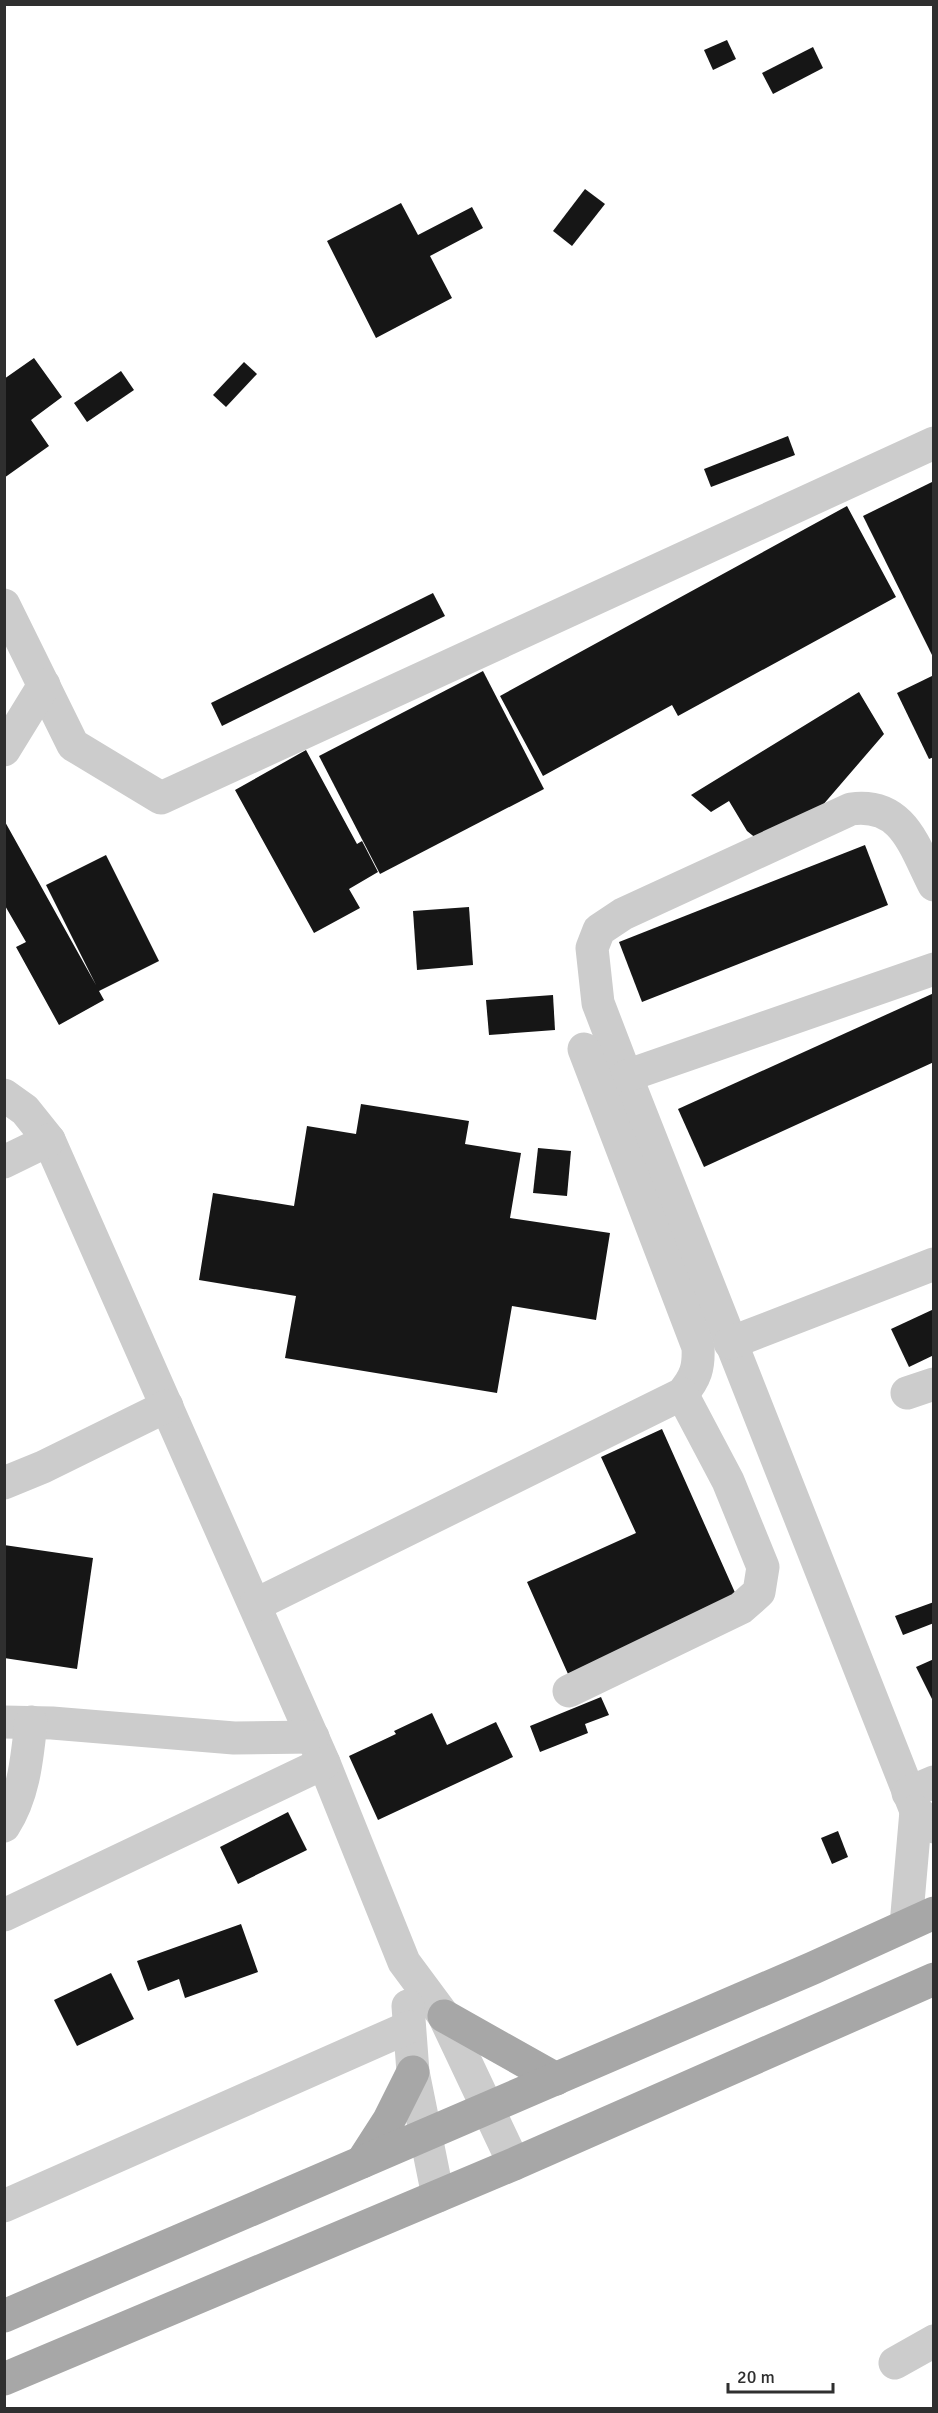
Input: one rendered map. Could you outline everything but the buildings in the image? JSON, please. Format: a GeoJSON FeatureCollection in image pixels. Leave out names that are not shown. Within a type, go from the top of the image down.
{"type":"FeatureCollection","features":[{"type":"Feature","properties":{"kind":"main road"},"geometry":{"type":"LineString","coordinates":[[4,2316],[556,2079],[920,1919]]}},
{"type":"Feature","properties":{"kind":"main road"},"geometry":{"type":"LineString","coordinates":[[4,2379],[514,2164],[933,1979]]}},
{"type":"Feature","properties":{"kind":"main road"},"geometry":{"type":"LineString","coordinates":[[444,2016],[556,2079]]}},
{"type":"Feature","properties":{"kind":"main road"},"geometry":{"type":"LineString","coordinates":[[362,2162],[389,2120],[413,2072]]}},
{"type":"Feature","properties":{"kind":"lane"},"geometry":{"type":"LineString","coordinates":[[4,605],[73,745],[161,798],[933,443]]}},
{"type":"Feature","properties":{"kind":"lane"},"geometry":{"type":"LineString","coordinates":[[4,750],[44,685]]}},
{"type":"Feature","properties":{"kind":"lane"},"geometry":{"type":"LineString","coordinates":[[920,1919],[923,1803],[730,1343],[626,1076],[598,1003],[592,948],[599,930],[623,914],[850,808],[867,807],[889,815],[909,834],[933,885]]}},
{"type":"Feature","properties":{"kind":"lane"},"geometry":{"type":"LineString","coordinates":[[626,1076],[933,969]]}},
{"type":"Feature","properties":{"kind":"lane"},"geometry":{"type":"LineString","coordinates":[[255,1605],[682,1394],[694,1380],[699,1365],[698,1347],[584,1049]]}},
{"type":"Feature","properties":{"kind":"lane"},"geometry":{"type":"LineString","coordinates":[[4,1095],[25,1110],[49,1140],[319,1750],[404,1962],[444,2016],[514,2164]]}},
{"type":"Feature","properties":{"kind":"lane"},"geometry":{"type":"LineString","coordinates":[[4,1162],[49,1140]]}},
{"type":"Feature","properties":{"kind":"lane"},"geometry":{"type":"LineString","coordinates":[[730,1343],[933,1264]]}},
{"type":"Feature","properties":{"kind":"lane"},"geometry":{"type":"LineString","coordinates":[[569,1691],[741,1608],[759,1592],[763,1567],[728,1481],[682,1394]]}},
{"type":"Feature","properties":{"kind":"lane"},"geometry":{"type":"LineString","coordinates":[[4,1483],[43,1467],[167,1406]]}},
{"type":"Feature","properties":{"kind":"lane"},"geometry":{"type":"LineString","coordinates":[[4,1826],[12,1814],[25,1777],[18,1722],[234,1737],[319,1750]]}},
{"type":"Feature","properties":{"kind":"lane"},"geometry":{"type":"LineString","coordinates":[[4,1915],[319,1750]]}},
{"type":"Feature","properties":{"kind":"lane"},"geometry":{"type":"LineString","coordinates":[[404,1962],[413,2072],[438,2196]]}},
{"type":"Feature","properties":{"kind":"lane"},"geometry":{"type":"LineString","coordinates":[[4,2206],[409,2027]]}},
{"type":"Feature","properties":{"kind":"lane"},"geometry":{"type":"LineString","coordinates":[[895,2363],[933,2341]]}}]}
